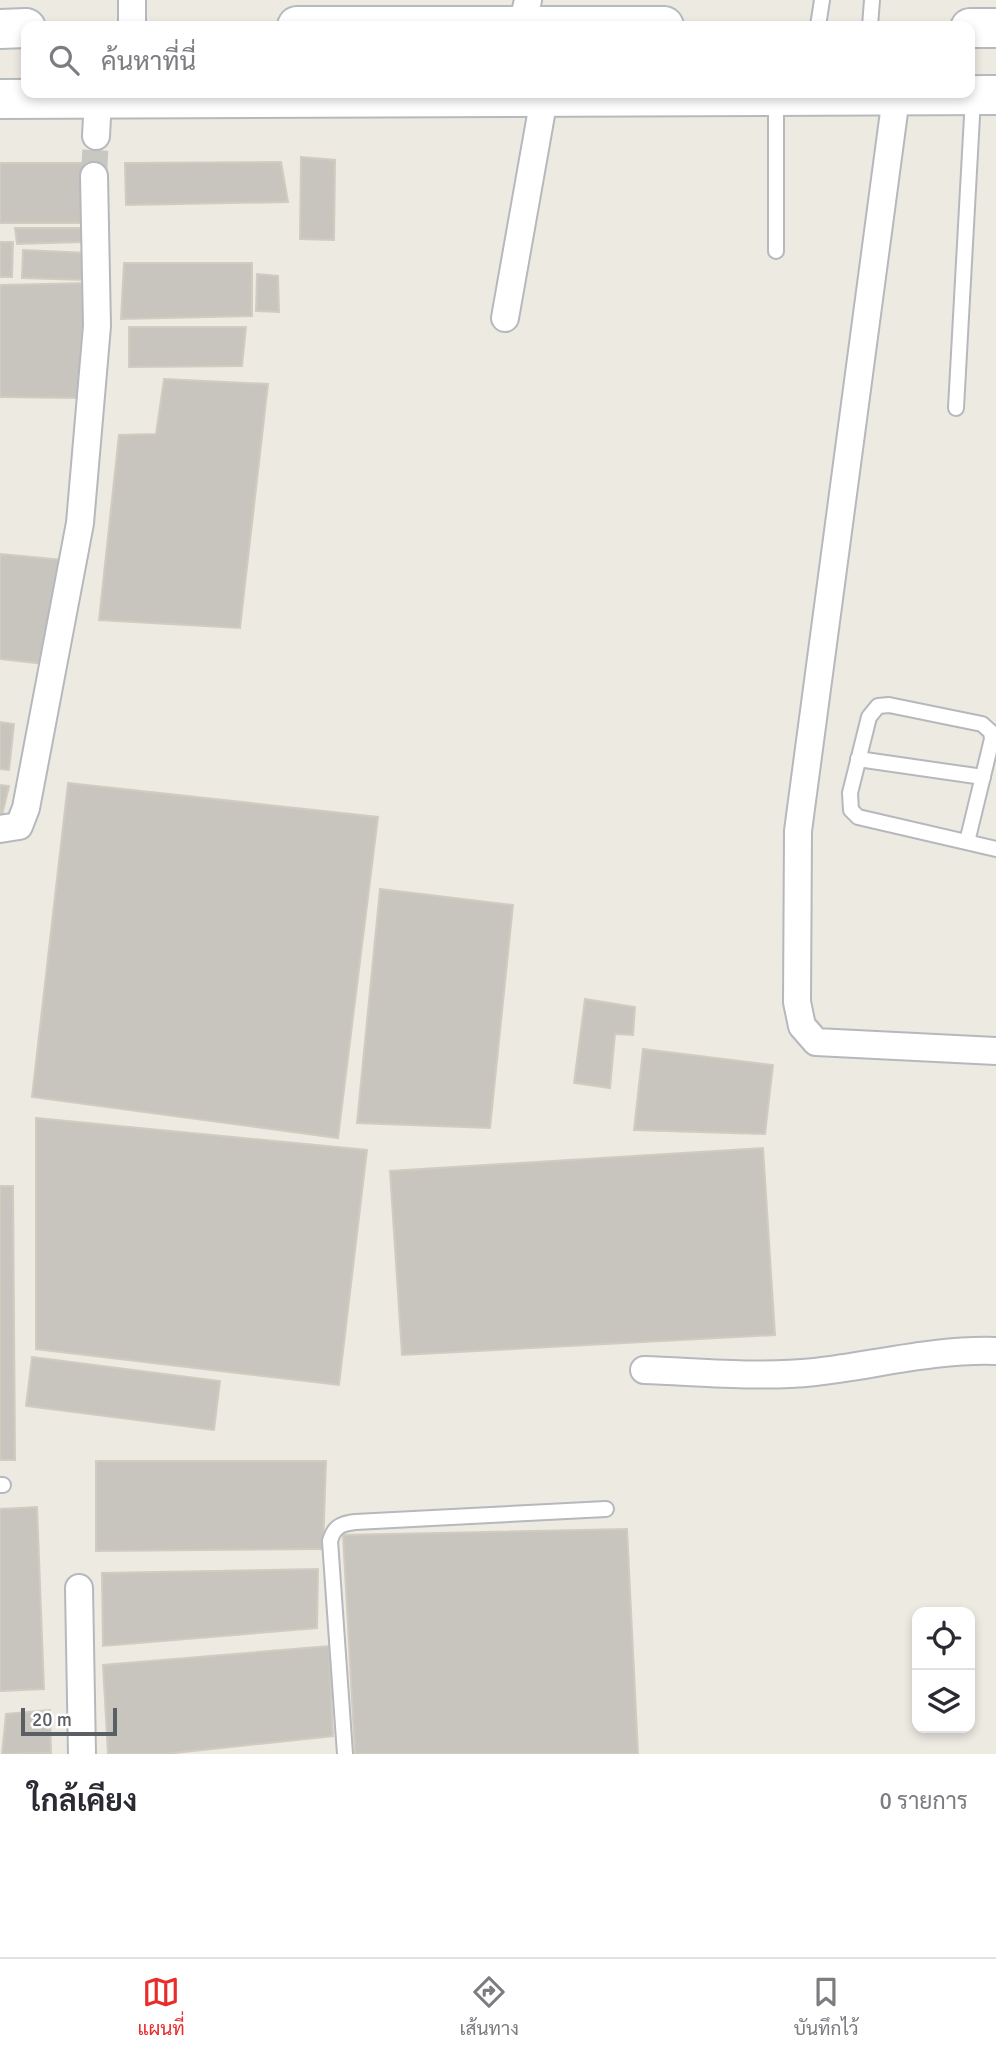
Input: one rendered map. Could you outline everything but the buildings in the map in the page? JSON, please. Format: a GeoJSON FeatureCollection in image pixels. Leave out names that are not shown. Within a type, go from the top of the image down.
{"type":"FeatureCollection","features":[{"type":"Feature","properties":{"kind":"main road"},"geometry":{"type":"LineString","coordinates":[[424,21],[524,17],[586,21]]}},
{"type":"Feature","properties":{"kind":"main road"},"geometry":{"type":"LineString","coordinates":[[975,28],[996,28]]}},
{"type":"Feature","properties":{"kind":"main road"},"geometry":{"type":"LineString","coordinates":[[0,29],[21,29]]}},
{"type":"Feature","properties":{"kind":"main road"},"geometry":{"type":"LineString","coordinates":[[0,99],[97,118],[452,98]]}},
{"type":"Feature","properties":{"kind":"main road"},"geometry":{"type":"LineString","coordinates":[[544,98],[775,98]]}},
{"type":"Feature","properties":{"kind":"street"},"geometry":{"type":"LineString","coordinates":[[132,0],[132,21]]}},
{"type":"Feature","properties":{"kind":"street"},"geometry":{"type":"LineString","coordinates":[[505,318],[544,98]]}},
{"type":"Feature","properties":{"kind":"street"},"geometry":{"type":"LineString","coordinates":[[896,98],[798,831],[797,1002],[802,1026],[816,1041],[996,1051]]}},
{"type":"Feature","properties":{"kind":"street"},"geometry":{"type":"LineString","coordinates":[[0,829],[19,826],[26,808],[80,523],[97,326],[94,176]]}},
{"type":"Feature","properties":{"kind":"street"},"geometry":{"type":"LineString","coordinates":[[644,1370],[760,1374],[815,1372],[950,1351],[996,1351]]}},
{"type":"Feature","properties":{"kind":"street"},"geometry":{"type":"LineString","coordinates":[[79,1588],[82,1754]]}},
{"type":"Feature","properties":{"kind":"lane"},"geometry":{"type":"LineString","coordinates":[[819,21],[821,0]]}},
{"type":"Feature","properties":{"kind":"lane"},"geometry":{"type":"LineString","coordinates":[[870,21],[872,0]]}},
{"type":"Feature","properties":{"kind":"lane"},"geometry":{"type":"LineString","coordinates":[[956,408],[985,96]]}},
{"type":"Feature","properties":{"kind":"lane"},"geometry":{"type":"LineString","coordinates":[[775,98],[776,251]]}},
{"type":"Feature","properties":{"kind":"lane"},"geometry":{"type":"LineString","coordinates":[[967,842],[992,739],[991,732],[982,724],[889,705],[878,706],[869,717],[858,759],[850,793],[851,810],[858,817],[996,849]]}},
{"type":"Feature","properties":{"kind":"lane"},"geometry":{"type":"LineString","coordinates":[[858,759],[982,777]]}},
{"type":"Feature","properties":{"kind":"lane"},"geometry":{"type":"LineString","coordinates":[[345,1754],[330,1541],[333,1530],[341,1524],[355,1522],[606,1509]]}},
{"type":"Feature","properties":{"kind":"tunnel"},"geometry":{"type":"LineString","coordinates":[[94,176],[96,136]]}}]}
